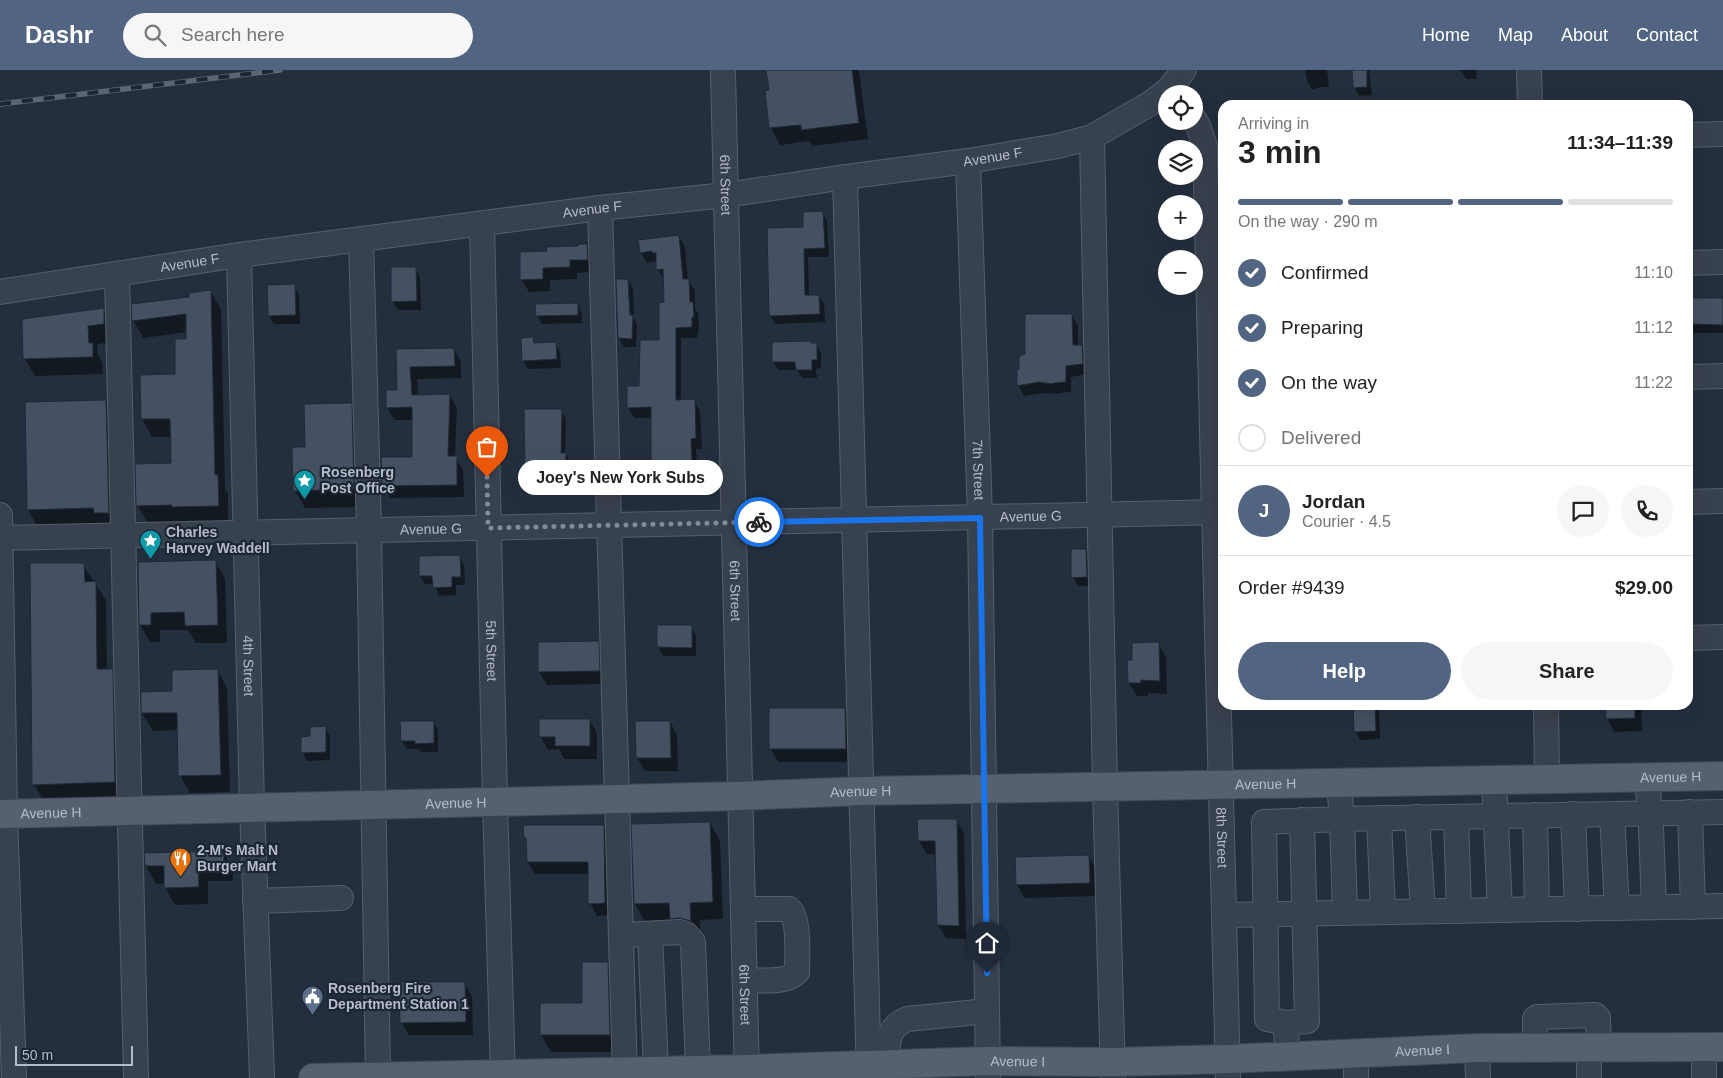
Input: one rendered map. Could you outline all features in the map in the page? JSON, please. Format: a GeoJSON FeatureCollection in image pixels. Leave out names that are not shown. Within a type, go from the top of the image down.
{"type":"FeatureCollection","features":[{"type":"Feature","properties":{"kind":"main road","name":"Avenue H"},"geometry":{"type":"LineString","coordinates":[[3,814],[740,796],[863,791],[1723,776]]}},
{"type":"Feature","properties":{"kind":"main road","name":"Avenue I"},"geometry":{"type":"LineString","coordinates":[[313,1078],[624,1074],[656,1070],[698,1069],[747,1073],[875,1069],[1113,1070],[1228,1068],[1287,1056],[1356,1066],[1477,1048],[1713,1048]]}},
{"type":"Feature","properties":{"kind":"street","name":"Avenue F"},"geometry":{"type":"LineString","coordinates":[[1175,85],[1184,70]]}},
{"type":"Feature","properties":{"kind":"street"},"geometry":{"type":"LineString","coordinates":[[1529,70],[1530,100]]}},
{"type":"Feature","properties":{"kind":"street","name":"6th Street"},"geometry":{"type":"LineString","coordinates":[[723,73],[747,1073]]}},
{"type":"Feature","properties":{"kind":"street","name":"Avenue F"},"geometry":{"type":"LineString","coordinates":[[0,292],[239,255],[482,225],[600,208],[726,195],[845,176],[968,161],[1058,146],[1092,137],[1158,99]]}},
{"type":"Feature","properties":{"kind":"street","name":"8th Street"},"geometry":{"type":"LineString","coordinates":[[1201,130],[1214,145],[1218,512]]}},
{"type":"Feature","properties":{"kind":"street"},"geometry":{"type":"LineString","coordinates":[[1693,135],[1723,134]]}},
{"type":"Feature","properties":{"kind":"street"},"geometry":{"type":"LineString","coordinates":[[1092,137],[1105,786],[1113,1070]]}},
{"type":"Feature","properties":{"kind":"street","name":"7th Street"},"geometry":{"type":"LineString","coordinates":[[968,161],[980,518],[988,1070]]}},
{"type":"Feature","properties":{"kind":"street"},"geometry":{"type":"LineString","coordinates":[[845,176],[863,791],[875,1069]]}},
{"type":"Feature","properties":{"kind":"street"},"geometry":{"type":"LineString","coordinates":[[600,208],[608,525],[622,935],[624,1074]]}},
{"type":"Feature","properties":{"kind":"street","name":"5th Street"},"geometry":{"type":"LineString","coordinates":[[482,225],[503,1076]]}},
{"type":"Feature","properties":{"kind":"street"},"geometry":{"type":"LineString","coordinates":[[360,239],[369,531],[378,1078]]}},
{"type":"Feature","properties":{"kind":"street","name":"4th Street"},"geometry":{"type":"LineString","coordinates":[[239,255],[252,807],[262,1078]]}},
{"type":"Feature","properties":{"kind":"street"},"geometry":{"type":"LineString","coordinates":[[1693,263],[1723,262]]}},
{"type":"Feature","properties":{"kind":"street"},"geometry":{"type":"LineString","coordinates":[[117,275],[136,1078]]}},
{"type":"Feature","properties":{"kind":"street"},"geometry":{"type":"LineString","coordinates":[[1693,377],[1723,376]]}},
{"type":"Feature","properties":{"kind":"street"},"geometry":{"type":"LineString","coordinates":[[1693,502],[1723,501]]}},
{"type":"Feature","properties":{"kind":"street","name":"Avenue G"},"geometry":{"type":"LineString","coordinates":[[0,538],[1218,512]]}},
{"type":"Feature","properties":{"kind":"street"},"geometry":{"type":"LineString","coordinates":[[0,515],[3,814],[14,1078]]}},
{"type":"Feature","properties":{"kind":"street"},"geometry":{"type":"LineString","coordinates":[[1693,638],[1723,637]]}},
{"type":"Feature","properties":{"kind":"street","name":"8th Street"},"geometry":{"type":"LineString","coordinates":[[1220,710],[1228,1068]]}},
{"type":"Feature","properties":{"kind":"street"},"geometry":{"type":"LineString","coordinates":[[1546,710],[1548,779]]}},
{"type":"Feature","properties":{"kind":"street"},"geometry":{"type":"LineString","coordinates":[[1647,777],[1654,907]]}},
{"type":"Feature","properties":{"kind":"street"},"geometry":{"type":"LineString","coordinates":[[1494,780],[1500,910]]}},
{"type":"Feature","properties":{"kind":"street"},"geometry":{"type":"LineString","coordinates":[[1339,783],[1345,913]]}},
{"type":"Feature","properties":{"kind":"street"},"geometry":{"type":"LineString","coordinates":[[1690,812],[1693,907]]}},
{"type":"Feature","properties":{"kind":"street"},"geometry":{"type":"LineString","coordinates":[[1302,820],[1307,1021],[1286,1022],[1267,1019],[1264,822],[1302,820],[1417,817],[1723,812]]}},
{"type":"Feature","properties":{"kind":"street"},"geometry":{"type":"LineString","coordinates":[[1573,814],[1576,909]]}},
{"type":"Feature","properties":{"kind":"street"},"geometry":{"type":"LineString","coordinates":[[1612,814],[1617,908]]}},
{"type":"Feature","properties":{"kind":"street"},"geometry":{"type":"LineString","coordinates":[[1535,815],[1537,909]]}},
{"type":"Feature","properties":{"kind":"street"},"geometry":{"type":"LineString","coordinates":[[1417,817],[1423,911]]}},
{"type":"Feature","properties":{"kind":"street"},"geometry":{"type":"LineString","coordinates":[[1456,817],[1459,911]]}},
{"type":"Feature","properties":{"kind":"street"},"geometry":{"type":"LineString","coordinates":[[1379,818],[1384,912]]}},
{"type":"Feature","properties":{"kind":"street"},"geometry":{"type":"LineString","coordinates":[[255,901],[341,898]]}},
{"type":"Feature","properties":{"kind":"street"},"geometry":{"type":"LineString","coordinates":[[1224,915],[1723,906]]}},
{"type":"Feature","properties":{"kind":"street"},"geometry":{"type":"LineString","coordinates":[[743,909],[789,909],[793,912],[796,924],[797,972],[793,976],[780,979],[745,980]]}},
{"type":"Feature","properties":{"kind":"street"},"geometry":{"type":"LineString","coordinates":[[622,935],[680,932],[686,934],[692,942],[698,1069]]}},
{"type":"Feature","properties":{"kind":"street"},"geometry":{"type":"LineString","coordinates":[[650,934],[656,1070]]}},
{"type":"Feature","properties":{"kind":"street"},"geometry":{"type":"LineString","coordinates":[[875,1069],[893,1027],[898,1023],[907,1019],[987,1010]]}},
{"type":"Feature","properties":{"kind":"street"},"geometry":{"type":"LineString","coordinates":[[1286,1022],[1287,1056]]}},
{"type":"Feature","properties":{"kind":"street"},"geometry":{"type":"LineString","coordinates":[[1477,1048],[1478,1078]]}},
{"type":"Feature","properties":{"kind":"street"},"geometry":{"type":"LineString","coordinates":[[1590,1078],[1594,1048]]}},
{"type":"Feature","properties":{"kind":"street"},"geometry":{"type":"LineString","coordinates":[[1704,1078],[1713,1048]]}},
{"type":"Feature","properties":{"kind":"building"},"geometry":{"type":"Polygon","coordinates":[[[766,70],[852,70],[859,123],[801,130],[801,125],[769,128],[765,91],[769,90],[766,70]]]}},
{"type":"Feature","properties":{"kind":"building"},"geometry":{"type":"Polygon","coordinates":[[[1352,70],[1367,70],[1367,87],[1353,88],[1352,70]]]}},
{"type":"Feature","properties":{"kind":"building"},"geometry":{"type":"Polygon","coordinates":[[[823,211],[825,248],[804,249],[805,295],[819,295],[820,314],[769,316],[767,228],[803,227],[803,212],[823,211]]]}},
{"type":"Feature","properties":{"kind":"building"},"geometry":{"type":"Polygon","coordinates":[[[679,235],[683,279],[689,279],[690,302],[693,302],[694,317],[692,317],[692,327],[676,328],[676,400],[695,399],[696,438],[691,439],[693,481],[669,482],[668,465],[651,465],[651,407],[627,408],[627,386],[639,386],[640,340],[659,340],[659,303],[664,302],[663,269],[656,270],[656,253],[652,253],[652,251],[640,253],[638,240],[679,235]]]}},
{"type":"Feature","properties":{"kind":"building"},"geometry":{"type":"Polygon","coordinates":[[[578,244],[587,244],[588,260],[570,260],[570,267],[543,268],[543,279],[520,280],[520,252],[547,251],[546,247],[578,246],[578,244]]]}},
{"type":"Feature","properties":{"kind":"building"},"geometry":{"type":"Polygon","coordinates":[[[391,267],[416,267],[417,301],[391,302],[391,267]]]}},
{"type":"Feature","properties":{"kind":"building"},"geometry":{"type":"Polygon","coordinates":[[[616,279],[628,279],[630,315],[633,315],[632,339],[618,338],[616,279]]]}},
{"type":"Feature","properties":{"kind":"building"},"geometry":{"type":"Polygon","coordinates":[[[295,284],[296,315],[268,316],[267,285],[295,284]]]}},
{"type":"Feature","properties":{"kind":"building"},"geometry":{"type":"Polygon","coordinates":[[[211,290],[215,475],[218,475],[219,506],[136,506],[135,464],[171,463],[170,419],[141,419],[140,375],[175,374],[175,339],[186,339],[186,314],[132,321],[131,304],[189,297],[189,293],[211,290]]]}},
{"type":"Feature","properties":{"kind":"building"},"geometry":{"type":"Polygon","coordinates":[[[1693,298],[1723,298],[1723,325],[1693,324],[1693,298]]]}},
{"type":"Feature","properties":{"kind":"building"},"geometry":{"type":"Polygon","coordinates":[[[578,303],[578,315],[536,316],[535,304],[578,303]]]}},
{"type":"Feature","properties":{"kind":"building"},"geometry":{"type":"Polygon","coordinates":[[[104,308],[104,324],[88,326],[89,343],[93,343],[93,357],[23,359],[22,319],[104,308]]]}},
{"type":"Feature","properties":{"kind":"building"},"geometry":{"type":"Polygon","coordinates":[[[1025,314],[1072,314],[1073,345],[1082,345],[1083,364],[1066,366],[1066,382],[1053,384],[1039,382],[1017,386],[1019,356],[1025,354],[1025,314]]]}},
{"type":"Feature","properties":{"kind":"building"},"geometry":{"type":"Polygon","coordinates":[[[533,337],[534,343],[556,342],[557,359],[522,361],[521,338],[533,337]]]}},
{"type":"Feature","properties":{"kind":"building"},"geometry":{"type":"Polygon","coordinates":[[[811,341],[811,343],[817,343],[817,360],[812,360],[812,370],[796,370],[795,362],[772,362],[772,342],[811,341]]]}},
{"type":"Feature","properties":{"kind":"building"},"geometry":{"type":"Polygon","coordinates":[[[454,348],[455,366],[410,367],[412,395],[450,394],[448,456],[457,456],[457,485],[382,486],[381,457],[412,457],[412,407],[386,408],[386,390],[397,390],[396,349],[454,348]]]}},
{"type":"Feature","properties":{"kind":"building"},"geometry":{"type":"Polygon","coordinates":[[[106,400],[109,513],[94,513],[93,508],[27,510],[25,402],[106,400]]]}},
{"type":"Feature","properties":{"kind":"building"},"geometry":{"type":"Polygon","coordinates":[[[352,403],[354,489],[293,491],[292,447],[305,447],[304,404],[352,403]]]}},
{"type":"Feature","properties":{"kind":"building"},"geometry":{"type":"Polygon","coordinates":[[[524,409],[562,409],[561,453],[566,453],[566,475],[525,475],[524,409]]]}},
{"type":"Feature","properties":{"kind":"building"},"geometry":{"type":"Polygon","coordinates":[[[1071,549],[1086,549],[1087,577],[1071,578],[1071,549]]]}},
{"type":"Feature","properties":{"kind":"building"},"geometry":{"type":"Polygon","coordinates":[[[460,555],[461,577],[452,577],[452,587],[433,588],[432,576],[419,576],[419,556],[460,555]]]}},
{"type":"Feature","properties":{"kind":"building"},"geometry":{"type":"Polygon","coordinates":[[[216,560],[218,625],[185,626],[184,612],[151,613],[151,625],[139,625],[138,562],[216,560]]]}},
{"type":"Feature","properties":{"kind":"building"},"geometry":{"type":"Polygon","coordinates":[[[30,563],[84,563],[85,582],[96,581],[97,669],[113,669],[115,782],[32,785],[30,563]]]}},
{"type":"Feature","properties":{"kind":"building"},"geometry":{"type":"Polygon","coordinates":[[[657,625],[692,625],[692,648],[657,647],[657,625]]]}},
{"type":"Feature","properties":{"kind":"building"},"geometry":{"type":"Polygon","coordinates":[[[599,641],[600,671],[538,672],[538,642],[599,641]]]}},
{"type":"Feature","properties":{"kind":"building"},"geometry":{"type":"Polygon","coordinates":[[[1159,642],[1160,681],[1141,680],[1141,683],[1128,683],[1127,660],[1132,660],[1132,643],[1159,642]]]}},
{"type":"Feature","properties":{"kind":"building"},"geometry":{"type":"Polygon","coordinates":[[[218,669],[221,775],[178,776],[177,713],[141,713],[141,692],[172,691],[172,670],[218,669]]]}},
{"type":"Feature","properties":{"kind":"building"},"geometry":{"type":"Polygon","coordinates":[[[769,708],[845,708],[846,749],[769,749],[769,708]]]}},
{"type":"Feature","properties":{"kind":"building"},"geometry":{"type":"Polygon","coordinates":[[[1353,710],[1375,710],[1376,731],[1354,732],[1353,710]]]}},
{"type":"Feature","properties":{"kind":"building"},"geometry":{"type":"Polygon","coordinates":[[[1605,710],[1635,710],[1635,718],[1606,719],[1605,710]]]}},
{"type":"Feature","properties":{"kind":"building"},"geometry":{"type":"Polygon","coordinates":[[[539,719],[590,719],[590,746],[555,746],[555,737],[539,737],[539,719]]]}},
{"type":"Feature","properties":{"kind":"building"},"geometry":{"type":"Polygon","coordinates":[[[400,721],[434,721],[434,743],[415,744],[415,741],[401,741],[400,721]]]}},
{"type":"Feature","properties":{"kind":"building"},"geometry":{"type":"Polygon","coordinates":[[[635,721],[670,721],[671,758],[636,758],[635,721]]]}},
{"type":"Feature","properties":{"kind":"building"},"geometry":{"type":"Polygon","coordinates":[[[326,726],[326,752],[301,753],[301,737],[310,736],[310,727],[326,726]]]}},
{"type":"Feature","properties":{"kind":"building"},"geometry":{"type":"Polygon","coordinates":[[[917,819],[957,819],[959,926],[937,925],[935,841],[918,841],[917,819]]]}},
{"type":"Feature","properties":{"kind":"building"},"geometry":{"type":"Polygon","coordinates":[[[710,822],[713,902],[690,903],[691,921],[680,918],[670,919],[669,903],[634,904],[631,824],[710,822]]]}},
{"type":"Feature","properties":{"kind":"building"},"geometry":{"type":"Polygon","coordinates":[[[523,825],[604,825],[605,903],[588,904],[588,862],[527,862],[526,838],[524,838],[523,825]]]}},
{"type":"Feature","properties":{"kind":"building","name":"2-M's Malt N Burger Mart"},"geometry":{"type":"Polygon","coordinates":[[[224,851],[224,863],[198,864],[199,887],[164,888],[164,866],[145,866],[144,853],[224,851]]]}},
{"type":"Feature","properties":{"kind":"building"},"geometry":{"type":"Polygon","coordinates":[[[1089,855],[1090,883],[1016,885],[1015,857],[1089,855]]]}},
{"type":"Feature","properties":{"kind":"building"},"geometry":{"type":"Polygon","coordinates":[[[582,962],[608,962],[610,1035],[540,1035],[540,1003],[582,1003],[582,962]]]}},
{"type":"Feature","properties":{"kind":"building"},"geometry":{"type":"Polygon","coordinates":[[[399,982],[465,982],[466,1022],[400,1023],[399,982]]]}},
{"type":"Feature","properties":{"kind":"railway"},"geometry":{"type":"LineString","coordinates":[[0,104],[280,70]]}},
{"type":"Feature","properties":{"kind":"way so far"},"geometry":{"type":"LineString","coordinates":[[487,477],[488,528],[759,522]]}},
{"type":"Feature","properties":{"kind":"place","name":"Joey's New York Subs"},"geometry":{"type":"Point","coordinates":[487,477]}},
{"type":"Feature","properties":{"kind":"place","name":"Rosenberg Post Office"},"geometry":{"type":"Point","coordinates":[305,499]}},
{"type":"Feature","properties":{"kind":"place","name":"Charles Harvey Waddell"},"geometry":{"type":"Point","coordinates":[150,559]}},
{"type":"Feature","properties":{"kind":"place","name":"2-M's Malt N Burger Mart"},"geometry":{"type":"Point","coordinates":[181,877]}},
{"type":"Feature","properties":{"kind":"place","name":"Rosenberg Fire Department Station 1"},"geometry":{"type":"Point","coordinates":[312,1015]}},
{"type":"Feature","properties":{"kind":"route"},"geometry":{"type":"LineString","coordinates":[[759,522],[980,518],[987,973]]}}]}
